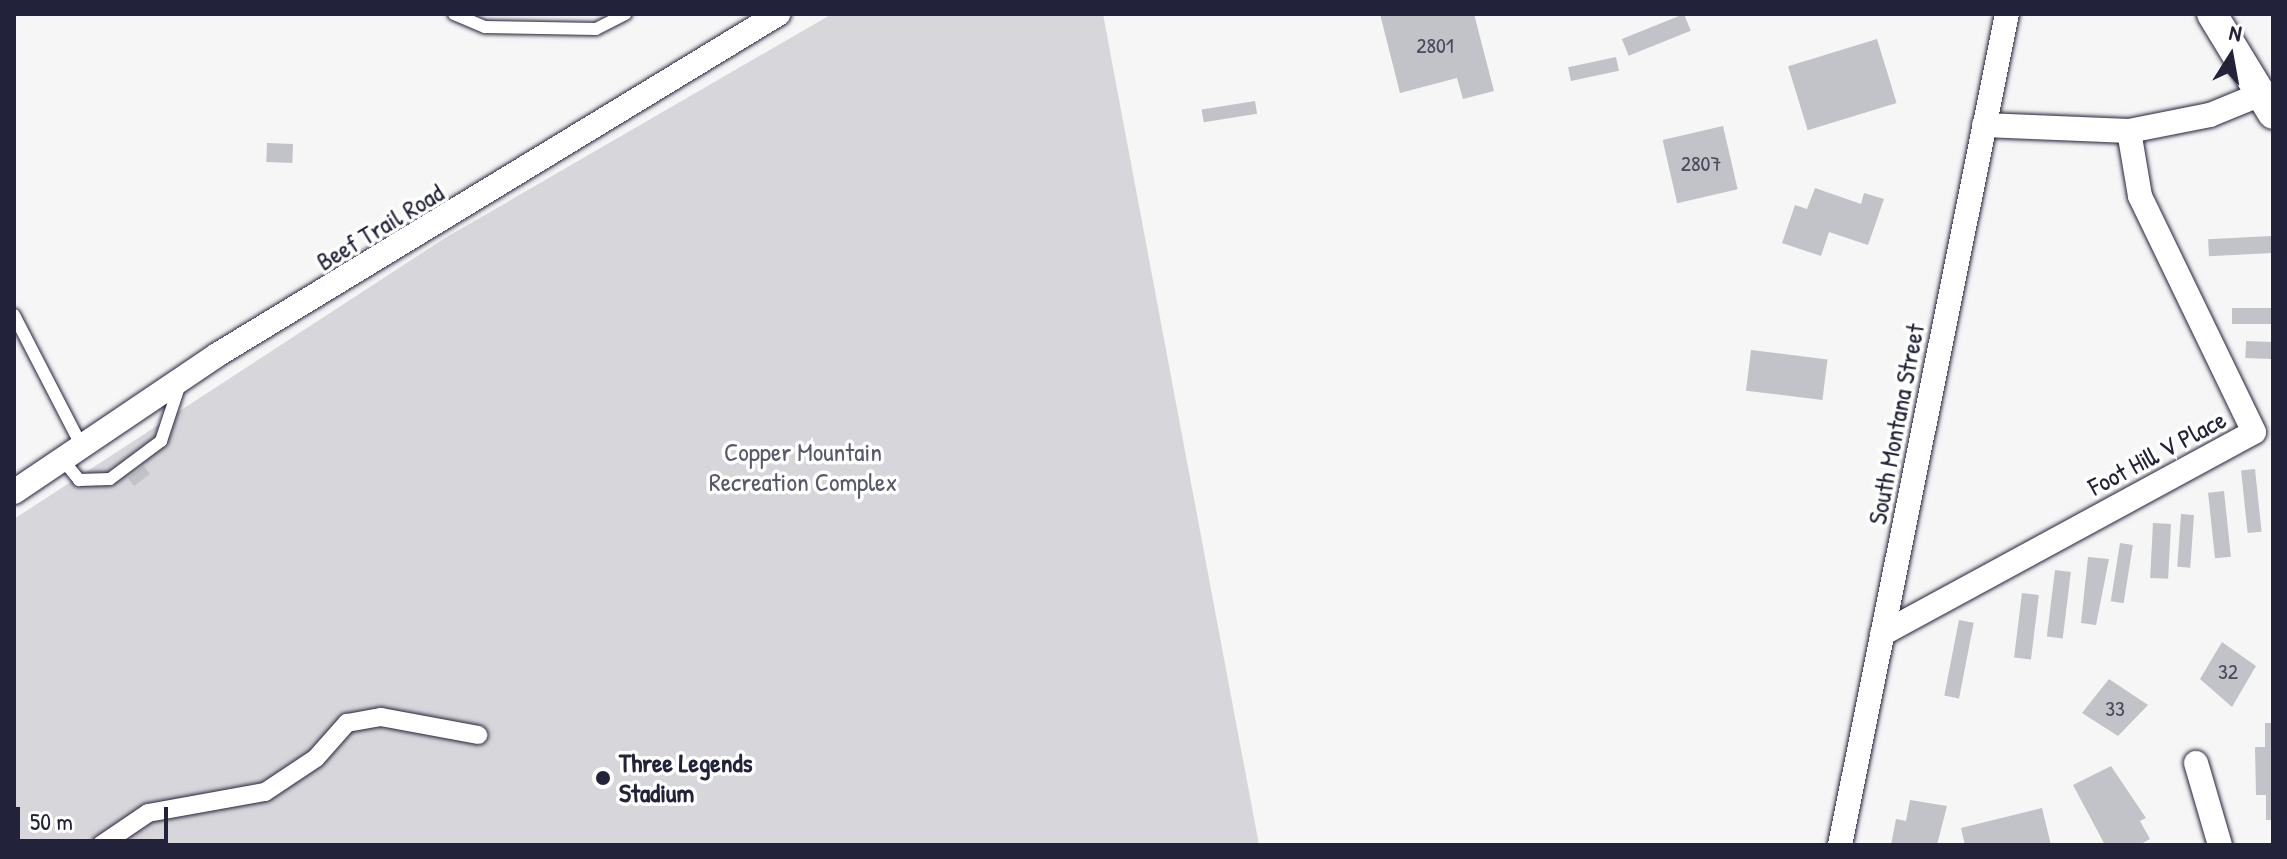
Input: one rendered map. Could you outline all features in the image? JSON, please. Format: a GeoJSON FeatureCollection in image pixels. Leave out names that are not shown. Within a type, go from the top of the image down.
{"type":"FeatureCollection","features":[{"type":"Feature","properties":{"kind":"street","name":"Beef Trail Road"},"geometry":{"type":"LineString","coordinates":[[14,492],[181,381],[778,14]]}},
{"type":"Feature","properties":{"kind":"street","name":"South Montana Street"},"geometry":{"type":"LineString","coordinates":[[1840,845],[2007,14]]}},
{"type":"Feature","properties":{"kind":"street"},"geometry":{"type":"LineString","coordinates":[[1984,125],[2129,131],[2267,104],[2212,14]]}},
{"type":"Feature","properties":{"kind":"street","name":"Foot Hill V Place"},"geometry":{"type":"LineString","coordinates":[[1882,634],[2254,432],[2140,196],[2129,131]]}},
{"type":"Feature","properties":{"kind":"street"},"geometry":{"type":"LineString","coordinates":[[101,845],[148,813],[265,792],[316,758],[347,723],[381,717],[478,735]]}},
{"type":"Feature","properties":{"kind":"street"},"geometry":{"type":"LineString","coordinates":[[2196,763],[2220,845]]}},
{"type":"Feature","properties":{"kind":"lane"},"geometry":{"type":"LineString","coordinates":[[454,14],[485,27],[596,29],[625,14]]}},
{"type":"Feature","properties":{"kind":"lane"},"geometry":{"type":"LineString","coordinates":[[14,315],[72,454],[87,482],[119,473],[161,441],[181,381]]}},
{"type":"Feature","properties":{"kind":"green space","name":"Copper Mountain Recreation Complex"},"geometry":{"type":"Polygon","coordinates":[[[832,14],[1103,14],[1259,845],[14,845],[14,519],[445,238],[832,14]]]}},
{"type":"Feature","properties":{"kind":"building"},"geometry":{"type":"Polygon","coordinates":[[[1380,14],[1474,14],[1494,91],[1463,99],[1457,78],[1400,93],[1380,14]]]}},
{"type":"Feature","properties":{"kind":"building"},"geometry":{"type":"Polygon","coordinates":[[[1684,14],[1691,31],[1629,56],[1622,39],[1684,14]]]}},
{"type":"Feature","properties":{"kind":"building"},"geometry":{"type":"Polygon","coordinates":[[[1877,39],[1897,103],[1808,130],[1788,66],[1877,39]]]}},
{"type":"Feature","properties":{"kind":"building"},"geometry":{"type":"Polygon","coordinates":[[[1616,57],[1619,71],[1571,81],[1568,67],[1616,57]]]}},
{"type":"Feature","properties":{"kind":"building"},"geometry":{"type":"Polygon","coordinates":[[[1255,101],[1257,114],[1204,122],[1202,109],[1255,101]]]}},
{"type":"Feature","properties":{"kind":"building"},"geometry":{"type":"Polygon","coordinates":[[[1723,126],[1738,189],[1677,203],[1663,140],[1723,126]]]}},
{"type":"Feature","properties":{"kind":"building"},"geometry":{"type":"Polygon","coordinates":[[[267,143],[293,144],[292,163],[266,162],[267,143]]]}},
{"type":"Feature","properties":{"kind":"building"},"geometry":{"type":"Polygon","coordinates":[[[1815,188],[1861,204],[1864,193],[1884,199],[1868,245],[1829,232],[1821,256],[1782,243],[1795,205],[1807,209],[1815,188]]]}},
{"type":"Feature","properties":{"kind":"building"},"geometry":{"type":"Polygon","coordinates":[[[2271,236],[2272,253],[2209,256],[2208,239],[2271,236]]]}},
{"type":"Feature","properties":{"kind":"building"},"geometry":{"type":"Polygon","coordinates":[[[2232,308],[2273,308],[2273,324],[2232,324],[2232,308]]]}},
{"type":"Feature","properties":{"kind":"building"},"geometry":{"type":"Polygon","coordinates":[[[2246,341],[2273,342],[2272,359],[2245,358],[2246,341]]]}},
{"type":"Feature","properties":{"kind":"building"},"geometry":{"type":"Polygon","coordinates":[[[1751,350],[1827,359],[1822,400],[1746,391],[1751,350]]]}},
{"type":"Feature","properties":{"kind":"building"},"geometry":{"type":"Polygon","coordinates":[[[144,466],[150,474],[134,486],[128,478],[144,466]]]}},
{"type":"Feature","properties":{"kind":"building"},"geometry":{"type":"Polygon","coordinates":[[[2255,469],[2262,532],[2248,533],[2241,470],[2255,469]]]}},
{"type":"Feature","properties":{"kind":"building"},"geometry":{"type":"Polygon","coordinates":[[[2224,491],[2231,557],[2215,558],[2208,493],[2224,491]]]}},
{"type":"Feature","properties":{"kind":"building"},"geometry":{"type":"Polygon","coordinates":[[[2181,514],[2194,515],[2190,568],[2177,567],[2181,514]]]}},
{"type":"Feature","properties":{"kind":"building"},"geometry":{"type":"Polygon","coordinates":[[[2153,523],[2171,524],[2168,579],[2150,578],[2153,523]]]}},
{"type":"Feature","properties":{"kind":"building"},"geometry":{"type":"Polygon","coordinates":[[[2120,543],[2133,545],[2124,603],[2111,601],[2120,543]]]}},
{"type":"Feature","properties":{"kind":"building"},"geometry":{"type":"Polygon","coordinates":[[[2088,557],[2109,559],[2096,625],[2081,623],[2088,557]]]}},
{"type":"Feature","properties":{"kind":"building"},"geometry":{"type":"Polygon","coordinates":[[[2055,570],[2071,572],[2063,638],[2047,637],[2055,570]]]}},
{"type":"Feature","properties":{"kind":"building"},"geometry":{"type":"Polygon","coordinates":[[[2022,593],[2039,595],[2031,660],[2014,658],[2022,593]]]}},
{"type":"Feature","properties":{"kind":"building"},"geometry":{"type":"Polygon","coordinates":[[[1959,620],[1974,623],[1959,698],[1944,696],[1959,620]]]}},
{"type":"Feature","properties":{"kind":"building"},"geometry":{"type":"Polygon","coordinates":[[[2222,642],[2256,666],[2232,707],[2200,679],[2222,642]]]}},
{"type":"Feature","properties":{"kind":"building"},"geometry":{"type":"Polygon","coordinates":[[[2109,679],[2148,705],[2118,736],[2082,713],[2109,679]]]}},
{"type":"Feature","properties":{"kind":"building"},"geometry":{"type":"Polygon","coordinates":[[[2265,723],[2273,723],[2273,820],[2266,820],[2266,795],[2256,795],[2255,747],[2265,747],[2265,723]]]}},
{"type":"Feature","properties":{"kind":"building"},"geometry":{"type":"Polygon","coordinates":[[[2111,766],[2146,818],[2140,821],[2150,839],[2139,845],[2105,845],[2073,785],[2111,766]]]}},
{"type":"Feature","properties":{"kind":"building"},"geometry":{"type":"Polygon","coordinates":[[[1910,800],[1947,806],[1937,845],[1891,845],[1896,819],[1906,821],[1910,800]]]}},
{"type":"Feature","properties":{"kind":"building"},"geometry":{"type":"Polygon","coordinates":[[[2042,808],[2051,845],[1965,845],[1961,828],[2042,808]]]}},
{"type":"Feature","properties":{"kind":"place","name":"Three Legends Stadium"},"geometry":{"type":"Point","coordinates":[603,778]}}]}
